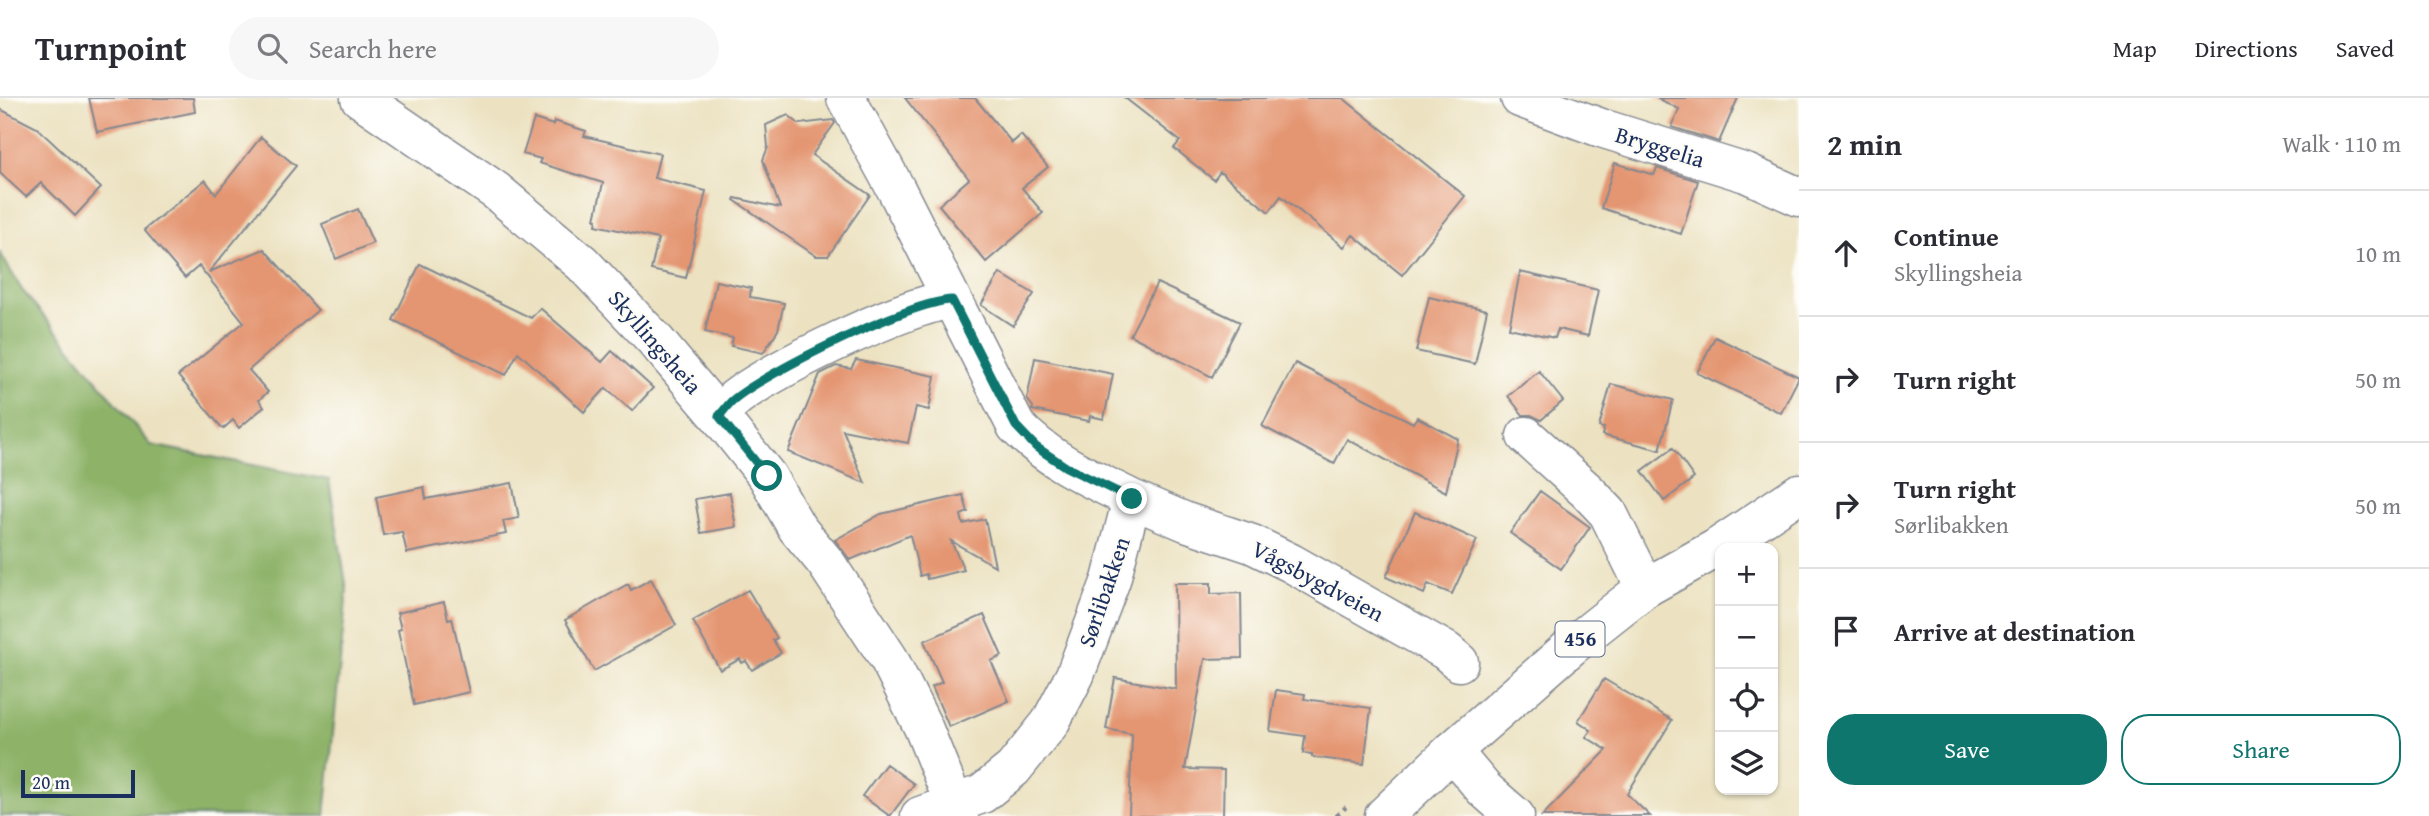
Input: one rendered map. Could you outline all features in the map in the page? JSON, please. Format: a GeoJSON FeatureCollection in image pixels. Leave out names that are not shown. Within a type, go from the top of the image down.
{"type":"FeatureCollection","features":[{"type":"Feature","properties":{"kind":"street","name":"Skyllingsheia"},"geometry":{"type":"LineString","coordinates":[[360,98],[496,191],[582,263],[655,340],[719,416],[767,476],[797,528],[825,563],[889,659],[923,727],[944,812]]}},
{"type":"Feature","properties":{"kind":"street"},"geometry":{"type":"LineString","coordinates":[[845,98],[897,191],[1016,426],[1036,447],[1066,467],[1132,499]]}},
{"type":"Feature","properties":{"kind":"street","name":"Bryggelia"},"geometry":{"type":"LineString","coordinates":[[1520,98],[1601,128],[1746,173],[1799,197]]}},
{"type":"Feature","properties":{"kind":"street"},"geometry":{"type":"LineString","coordinates":[[719,416],[732,400],[764,379],[845,338],[941,300],[952,300]]}},
{"type":"Feature","properties":{"kind":"street"},"geometry":{"type":"LineString","coordinates":[[1525,436],[1608,513],[1646,589]]}},
{"type":"Feature","properties":{"kind":"street","name":"456"},"geometry":{"type":"LineString","coordinates":[[1384,816],[1452,751],[1573,645],[1646,589],[1715,549],[1799,493]]}},
{"type":"Feature","properties":{"kind":"street","name":"Vågsbygdveien"},"geometry":{"type":"LineString","coordinates":[[1132,499],[1186,522],[1252,544],[1291,563],[1446,651],[1459,662]]}},
{"type":"Feature","properties":{"kind":"street","name":"Sørlibakken"},"geometry":{"type":"LineString","coordinates":[[944,812],[982,794],[1013,769],[1050,723],[1075,675],[1111,580],[1132,499]]}},
{"type":"Feature","properties":{"kind":"street"},"geometry":{"type":"LineString","coordinates":[[1452,751],[1484,789],[1515,816]]}},
{"type":"Feature","properties":{"kind":"green space"},"geometry":{"type":"Polygon","coordinates":[[[0,253],[22,290],[151,445],[329,480],[347,590],[325,816],[0,816],[0,253]]]}},
{"type":"Feature","properties":{"kind":"building"},"geometry":{"type":"Polygon","coordinates":[[[89,98],[193,98],[195,112],[97,132],[89,98]]]}},
{"type":"Feature","properties":{"kind":"building"},"geometry":{"type":"Polygon","coordinates":[[[905,98],[975,98],[1012,143],[1021,135],[1048,167],[1022,188],[1043,213],[986,262],[939,205],[969,179],[905,98]]]}},
{"type":"Feature","properties":{"kind":"building"},"geometry":{"type":"Polygon","coordinates":[[[1125,98],[1343,98],[1465,196],[1402,275],[1353,235],[1344,247],[1281,196],[1269,212],[1220,172],[1214,180],[1174,148],[1180,141],[1125,98]]]}},
{"type":"Feature","properties":{"kind":"building"},"geometry":{"type":"Polygon","coordinates":[[[1657,98],[1738,98],[1719,142],[1672,127],[1679,109],[1657,98]]]}},
{"type":"Feature","properties":{"kind":"building"},"geometry":{"type":"Polygon","coordinates":[[[0,109],[37,128],[101,188],[75,216],[41,183],[26,197],[0,173],[0,109]]]}},
{"type":"Feature","properties":{"kind":"building"},"geometry":{"type":"Polygon","coordinates":[[[788,115],[799,124],[833,120],[835,123],[812,155],[870,195],[828,256],[816,256],[734,200],[735,198],[780,208],[763,160],[768,147],[766,125],[788,115]]]}},
{"type":"Feature","properties":{"kind":"building"},"geometry":{"type":"Polygon","coordinates":[[[534,119],[553,125],[554,121],[586,131],[584,136],[660,154],[654,178],[706,191],[686,278],[651,270],[658,239],[596,225],[603,183],[539,163],[541,159],[523,154],[534,119]]]}},
{"type":"Feature","properties":{"kind":"building"},"geometry":{"type":"Polygon","coordinates":[[[261,137],[296,166],[209,272],[264,249],[318,310],[249,370],[268,392],[259,400],[264,407],[239,428],[233,420],[223,429],[178,376],[244,322],[199,266],[185,278],[144,230],[205,180],[216,194],[261,137]]]}},
{"type":"Feature","properties":{"kind":"building"},"geometry":{"type":"Polygon","coordinates":[[[1615,163],[1654,175],[1657,168],[1698,181],[1681,234],[1601,208],[1615,163]]]}},
{"type":"Feature","properties":{"kind":"building"},"geometry":{"type":"Polygon","coordinates":[[[358,209],[373,243],[336,259],[322,224],[358,209]]]}},
{"type":"Feature","properties":{"kind":"building"},"geometry":{"type":"Polygon","coordinates":[[[420,264],[531,318],[540,308],[602,362],[612,351],[653,388],[632,411],[606,388],[584,412],[518,352],[506,375],[393,320],[420,264]]]}},
{"type":"Feature","properties":{"kind":"building"},"geometry":{"type":"Polygon","coordinates":[[[1520,272],[1598,290],[1588,336],[1558,329],[1555,338],[1509,328],[1520,272]]]}},
{"type":"Feature","properties":{"kind":"building"},"geometry":{"type":"Polygon","coordinates":[[[1000,273],[1034,294],[1013,326],[981,305],[1000,273]]]}},
{"type":"Feature","properties":{"kind":"building"},"geometry":{"type":"Polygon","coordinates":[[[716,281],[751,288],[750,297],[784,303],[778,330],[763,353],[731,346],[733,338],[705,332],[716,281]]]}},
{"type":"Feature","properties":{"kind":"building"},"geometry":{"type":"Polygon","coordinates":[[[1157,283],[1240,322],[1212,377],[1130,335],[1157,283]]]}},
{"type":"Feature","properties":{"kind":"building"},"geometry":{"type":"Polygon","coordinates":[[[1429,297],[1487,310],[1475,364],[1416,351],[1429,297]]]}},
{"type":"Feature","properties":{"kind":"building"},"geometry":{"type":"Polygon","coordinates":[[[1715,337],[1799,377],[1781,413],[1697,373],[1715,337]]]}},
{"type":"Feature","properties":{"kind":"building"},"geometry":{"type":"Polygon","coordinates":[[[1035,358],[1113,374],[1104,419],[1090,416],[1089,421],[1032,410],[1033,407],[1027,399],[1035,358]]]}},
{"type":"Feature","properties":{"kind":"building"},"geometry":{"type":"Polygon","coordinates":[[[856,360],[935,376],[929,410],[916,407],[908,443],[843,430],[865,483],[788,452],[820,374],[836,366],[851,369],[856,360]]]}},
{"type":"Feature","properties":{"kind":"building"},"geometry":{"type":"Polygon","coordinates":[[[1295,363],[1413,423],[1417,417],[1458,439],[1446,492],[1347,439],[1334,464],[1262,426],[1295,363]]]}},
{"type":"Feature","properties":{"kind":"building"},"geometry":{"type":"Polygon","coordinates":[[[1539,371],[1563,401],[1541,420],[1531,415],[1523,415],[1508,396],[1539,371]]]}},
{"type":"Feature","properties":{"kind":"building"},"geometry":{"type":"Polygon","coordinates":[[[1611,384],[1673,400],[1660,450],[1602,435],[1604,428],[1599,427],[1611,384]]]}},
{"type":"Feature","properties":{"kind":"building"},"geometry":{"type":"Polygon","coordinates":[[[1673,448],[1694,478],[1664,501],[1642,471],[1673,448]]]}},
{"type":"Feature","properties":{"kind":"building"},"geometry":{"type":"Polygon","coordinates":[[[512,483],[519,518],[503,521],[506,534],[407,553],[402,532],[383,535],[376,497],[424,487],[426,499],[512,483]]]}},
{"type":"Feature","properties":{"kind":"building"},"geometry":{"type":"Polygon","coordinates":[[[1540,491],[1590,527],[1561,569],[1510,533],[1540,491]]]}},
{"type":"Feature","properties":{"kind":"building"},"geometry":{"type":"Polygon","coordinates":[[[730,493],[736,527],[701,533],[695,499],[730,493]]]}},
{"type":"Feature","properties":{"kind":"building"},"geometry":{"type":"Polygon","coordinates":[[[963,495],[968,512],[961,515],[963,524],[985,519],[995,566],[951,541],[964,570],[927,579],[926,574],[920,576],[910,535],[850,560],[835,540],[881,514],[963,495]]]}},
{"type":"Feature","properties":{"kind":"building"},"geometry":{"type":"Polygon","coordinates":[[[1415,512],[1477,540],[1452,594],[1428,584],[1424,594],[1386,577],[1415,512]]]}},
{"type":"Feature","properties":{"kind":"building"},"geometry":{"type":"Polygon","coordinates":[[[651,579],[676,625],[594,671],[565,620],[628,584],[631,590],[651,579]]]}},
{"type":"Feature","properties":{"kind":"building"},"geometry":{"type":"Polygon","coordinates":[[[1175,583],[1211,583],[1211,594],[1241,593],[1242,658],[1205,659],[1185,769],[1224,770],[1223,816],[1129,816],[1132,734],[1106,729],[1115,678],[1176,689],[1175,583]]]}},
{"type":"Feature","properties":{"kind":"building"},"geometry":{"type":"Polygon","coordinates":[[[748,590],[777,638],[773,640],[781,653],[752,670],[746,661],[742,663],[740,659],[720,670],[693,621],[748,590]]]}},
{"type":"Feature","properties":{"kind":"building"},"geometry":{"type":"Polygon","coordinates":[[[444,602],[448,619],[452,618],[469,692],[414,705],[398,630],[401,629],[397,613],[444,602]]]}},
{"type":"Feature","properties":{"kind":"building"},"geometry":{"type":"Polygon","coordinates":[[[984,615],[1002,656],[991,661],[1009,701],[949,727],[932,687],[942,682],[924,641],[984,615]]]}},
{"type":"Feature","properties":{"kind":"building"},"geometry":{"type":"Polygon","coordinates":[[[1604,679],[1672,720],[1627,794],[1650,816],[1542,816],[1607,750],[1586,737],[1591,730],[1578,721],[1604,679]]]}},
{"type":"Feature","properties":{"kind":"building"},"geometry":{"type":"Polygon","coordinates":[[[1276,690],[1305,694],[1304,699],[1371,708],[1364,764],[1312,757],[1312,754],[1303,753],[1305,736],[1270,731],[1276,690]]]}},
{"type":"Feature","properties":{"kind":"building"},"geometry":{"type":"Polygon","coordinates":[[[886,764],[914,784],[890,816],[862,796],[886,764]]]}},
{"type":"Feature","properties":{"kind":"route"},"geometry":{"type":"LineString","coordinates":[[767,476],[719,416],[732,400],[764,379],[845,338],[941,300],[952,300],[1016,426],[1036,447],[1066,467],[1132,499]]}}]}
